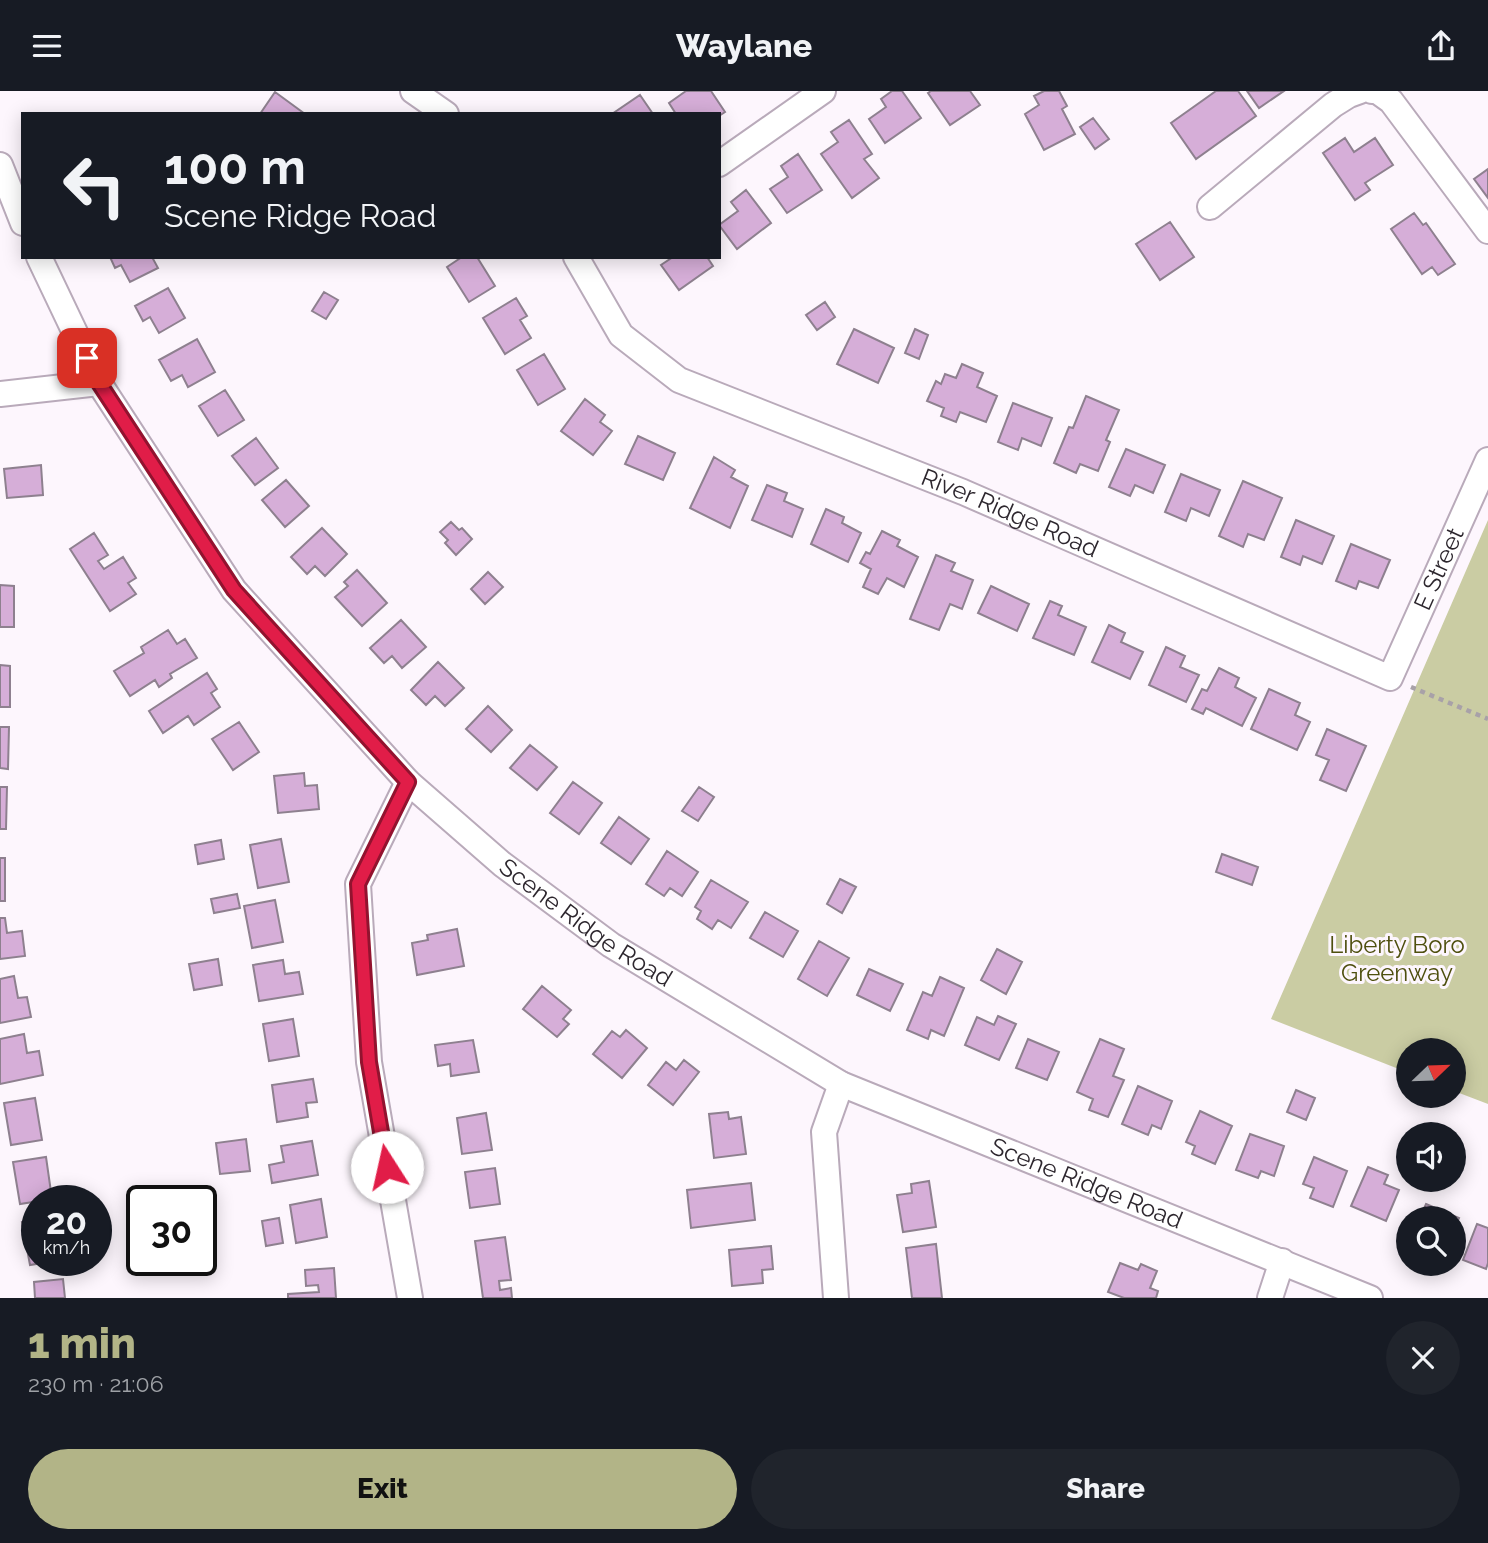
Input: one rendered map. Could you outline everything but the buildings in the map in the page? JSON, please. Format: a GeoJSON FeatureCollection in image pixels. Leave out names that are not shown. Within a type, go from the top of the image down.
{"type":"FeatureCollection","features":[{"type":"Feature","properties":{"kind":"street"},"geometry":{"type":"LineString","coordinates":[[413,91],[443,112]]}},
{"type":"Feature","properties":{"kind":"street"},"geometry":{"type":"LineString","coordinates":[[721,163],[823,91]]}},
{"type":"Feature","properties":{"kind":"street"},"geometry":{"type":"LineString","coordinates":[[1210,207],[1333,106],[1360,91]]}},
{"type":"Feature","properties":{"kind":"street"},"geometry":{"type":"LineString","coordinates":[[1372,91],[1377,91],[1391,101],[1488,231]]}},
{"type":"Feature","properties":{"kind":"street"},"geometry":{"type":"LineString","coordinates":[[0,165],[21,218]]}},
{"type":"Feature","properties":{"kind":"street","name":"Scene Ridge Road"},"geometry":{"type":"LineString","coordinates":[[40,259],[99,383],[234,590],[408,782],[502,864],[611,945],[841,1084],[1370,1298]]}},
{"type":"Feature","properties":{"kind":"street","name":"River Ridge Road"},"geometry":{"type":"LineString","coordinates":[[580,259],[621,335],[679,380],[963,492],[1390,678]]}},
{"type":"Feature","properties":{"kind":"street"},"geometry":{"type":"LineString","coordinates":[[0,394],[99,383]]}},
{"type":"Feature","properties":{"kind":"street","name":"E Street"},"geometry":{"type":"LineString","coordinates":[[1390,678],[1488,460]]}},
{"type":"Feature","properties":{"kind":"street"},"geometry":{"type":"LineString","coordinates":[[408,782],[358,884],[369,1062],[410,1298]]}},
{"type":"Feature","properties":{"kind":"street"},"geometry":{"type":"LineString","coordinates":[[835,1298],[824,1132],[841,1084]]}},
{"type":"Feature","properties":{"kind":"street"},"geometry":{"type":"LineString","coordinates":[[1270,1298],[1282,1261]]}},
{"type":"Feature","properties":{"kind":"path"},"geometry":{"type":"LineString","coordinates":[[1390,678],[1488,719]]}},
{"type":"Feature","properties":{"kind":"green space","name":"Liberty Boro Greenway"},"geometry":{"type":"Polygon","coordinates":[[[1488,520],[1488,1104],[1466,1096],[1466,1038],[1396,1038],[1396,1068],[1271,1019],[1488,520]]]}},
{"type":"Feature","properties":{"kind":"route"},"geometry":{"type":"LineString","coordinates":[[87,358],[99,383],[234,590],[408,782],[358,884],[369,1062],[387,1167]]}}]}
